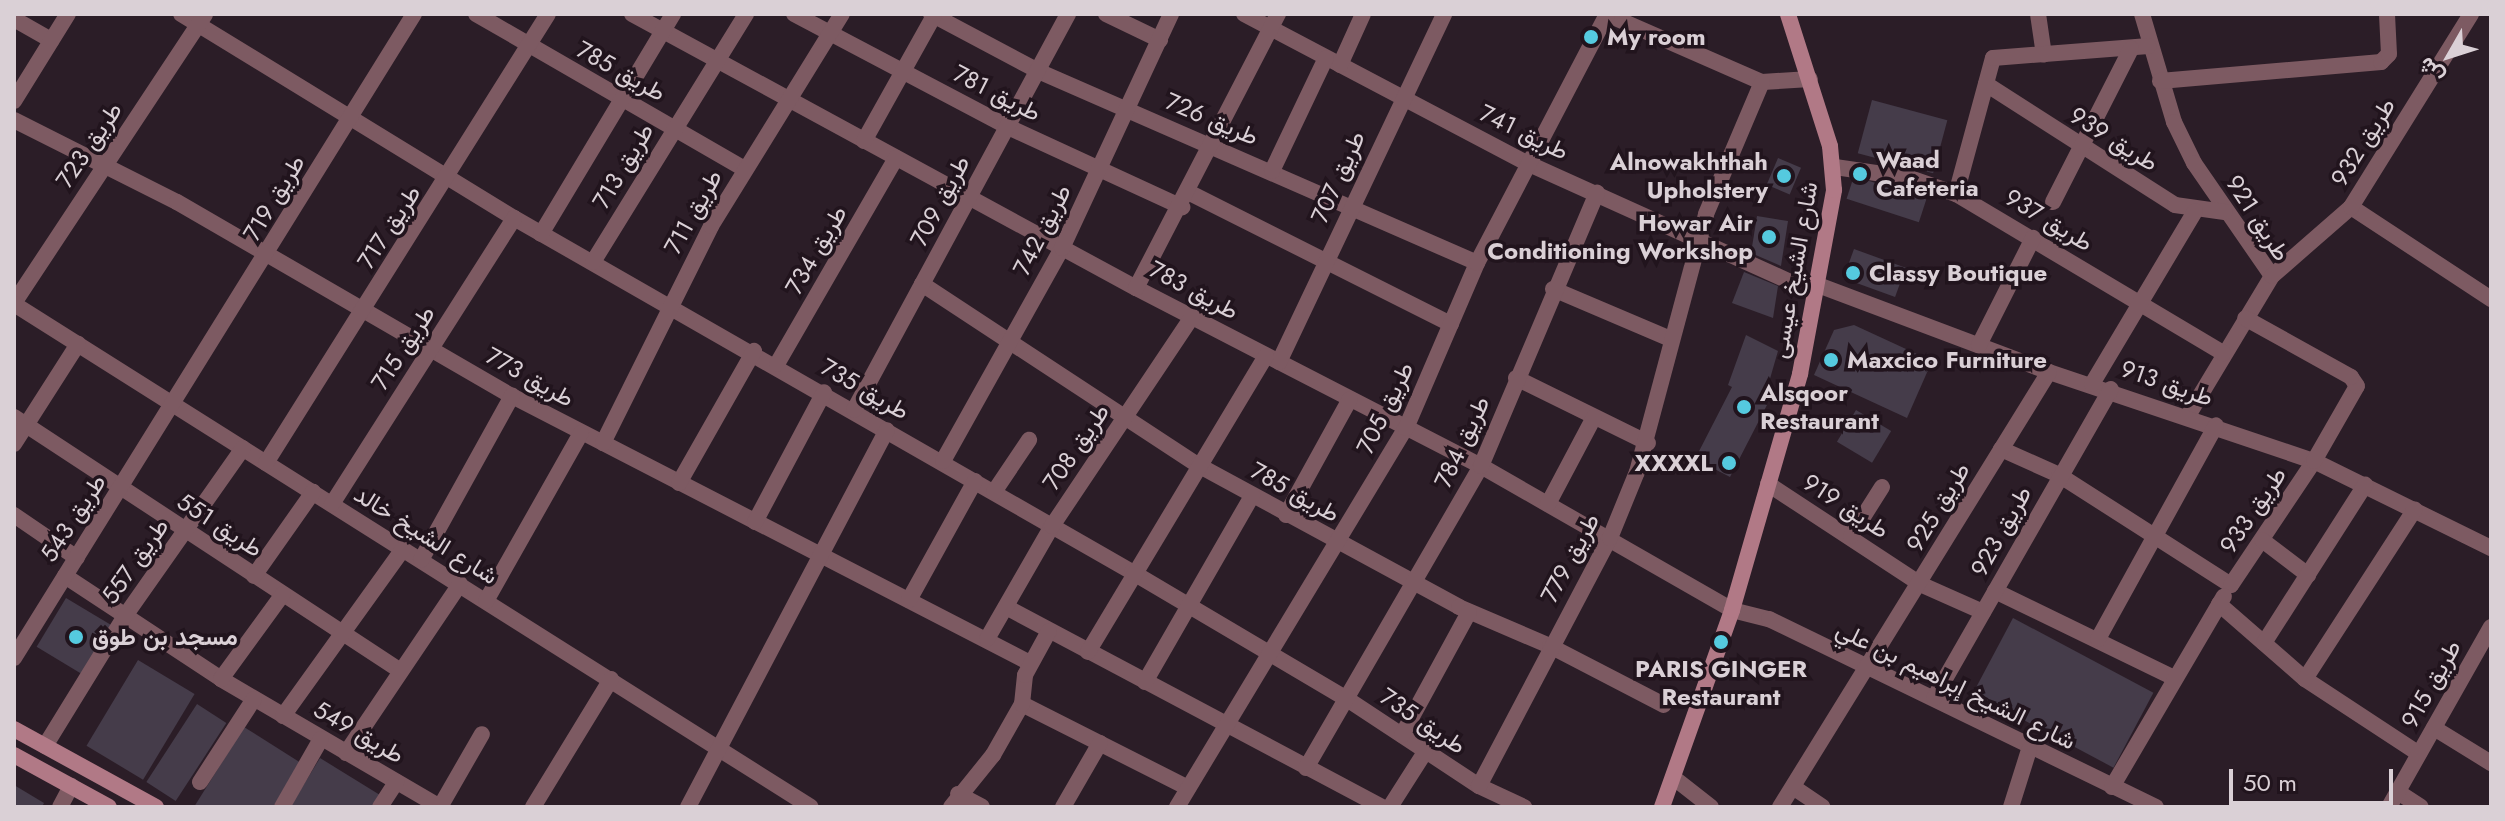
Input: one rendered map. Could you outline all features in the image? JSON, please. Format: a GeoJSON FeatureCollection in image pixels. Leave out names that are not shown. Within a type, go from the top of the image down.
{"type":"FeatureCollection","features":[{"type":"Feature","properties":{"kind":"street"},"geometry":{"type":"LineString","coordinates":[[14,101],[68,14]]}},
{"type":"Feature","properties":{"kind":"street","name":"طريق 735"},"geometry":{"type":"LineString","coordinates":[[181,14],[202,19],[348,119],[541,234],[777,364],[1274,655],[1479,786],[1524,807]]}},
{"type":"Feature","properties":{"kind":"street","name":"طريق 719"},"geometry":{"type":"LineString","coordinates":[[174,406],[414,14]]}},
{"type":"Feature","properties":{"kind":"street","name":"طريق 785"},"geometry":{"type":"LineString","coordinates":[[476,14],[744,169]]}},
{"type":"Feature","properties":{"kind":"street","name":"طريق 717"},"geometry":{"type":"LineString","coordinates":[[266,463],[448,179],[548,14]]}},
{"type":"Feature","properties":{"kind":"street","name":"طريق 783"},"geometry":{"type":"LineString","coordinates":[[632,14],[1136,288],[1481,466],[1732,610]]}},
{"type":"Feature","properties":{"kind":"street"},"geometry":{"type":"LineString","coordinates":[[541,234],[673,14]]}},
{"type":"Feature","properties":{"kind":"street","name":"طريق 713"},"geometry":{"type":"LineString","coordinates":[[593,262],[746,14]]}},
{"type":"Feature","properties":{"kind":"street","name":"طريق 781"},"geometry":{"type":"LineString","coordinates":[[794,14],[1008,127],[1099,169],[1186,200],[1451,324]]}},
{"type":"Feature","properties":{"kind":"street","name":"طريق 711"},"geometry":{"type":"LineString","coordinates":[[603,443],[670,306],[744,169],[842,14]]}},
{"type":"Feature","properties":{"kind":"street","name":"طريق 709"},"geometry":{"type":"LineString","coordinates":[[854,410],[1068,14]]}},
{"type":"Feature","properties":{"kind":"street"},"geometry":{"type":"LineString","coordinates":[[1106,14],[1160,40]]}},
{"type":"Feature","properties":{"kind":"street","name":"طريق 742"},"geometry":{"type":"LineString","coordinates":[[943,461],[1062,248],[1171,14]]}},
{"type":"Feature","properties":{"kind":"street","name":"طريق 741"},"geometry":{"type":"LineString","coordinates":[[1244,14],[1275,21],[1333,62],[1527,163],[1788,281]]}},
{"type":"Feature","properties":{"kind":"street"},"geometry":{"type":"LineString","coordinates":[[1272,171],[1363,14]]}},
{"type":"Feature","properties":{"kind":"street","name":"طريق 707"},"geometry":{"type":"LineString","coordinates":[[1088,652],[1132,572],[1198,465],[1273,359],[1326,264],[1401,96],[1444,14]]}},
{"type":"Feature","properties":{"kind":"street"},"geometry":{"type":"LineString","coordinates":[[1607,14],[1762,82],[1810,79]]}},
{"type":"Feature","properties":{"kind":"street","name":"طريق 705"},"geometry":{"type":"LineString","coordinates":[[1177,807],[1224,724],[1274,655],[1406,428],[1477,263],[1607,14]]}},
{"type":"Feature","properties":{"kind":"street","name":"شارع الشيخ عيسى"},"geometry":{"type":"LineString","coordinates":[[1662,807],[1732,610],[1800,374],[1818,285],[1835,167],[1788,14]]}},
{"type":"Feature","properties":{"kind":"street"},"geometry":{"type":"LineString","coordinates":[[2038,14],[2044,55]]}},
{"type":"Feature","properties":{"kind":"street","name":"طريق 921"},"geometry":{"type":"LineString","coordinates":[[2142,14],[2160,81],[2194,163],[2272,276],[2223,353],[2188,416]]}},
{"type":"Feature","properties":{"kind":"street"},"geometry":{"type":"LineString","coordinates":[[2160,81],[2381,62],[2389,54],[2387,14]]}},
{"type":"Feature","properties":{"kind":"street","name":"طريق 932"},"geometry":{"type":"LineString","coordinates":[[2272,276],[2351,207],[2471,14]]}},
{"type":"Feature","properties":{"kind":"street"},"geometry":{"type":"LineString","coordinates":[[864,141],[932,15]]}},
{"type":"Feature","properties":{"kind":"street","name":"طريق 726"},"geometry":{"type":"LineString","coordinates":[[932,15],[1038,71],[1351,205],[1477,263]]}},
{"type":"Feature","properties":{"kind":"street"},"geometry":{"type":"LineString","coordinates":[[14,19],[51,40]]}},
{"type":"Feature","properties":{"kind":"street","name":"طريق 723"},"geometry":{"type":"LineString","coordinates":[[14,304],[202,19]]}},
{"type":"Feature","properties":{"kind":"street"},"geometry":{"type":"LineString","coordinates":[[1136,288],[1186,200],[1275,21]]}},
{"type":"Feature","properties":{"kind":"street"},"geometry":{"type":"LineString","coordinates":[[1956,194],[1993,58],[2149,46]]}},
{"type":"Feature","properties":{"kind":"street"},"geometry":{"type":"LineString","coordinates":[[2053,202],[2131,49]]}},
{"type":"Feature","properties":{"kind":"street","name":"طريق 779"},"geometry":{"type":"LineString","coordinates":[[1479,786],[1550,646],[1610,538],[1648,443],[1697,241],[1762,82]]}},
{"type":"Feature","properties":{"kind":"street","name":"طريق 939"},"geometry":{"type":"LineString","coordinates":[[1986,84],[2080,148],[2195,211],[2225,212]]}},
{"type":"Feature","properties":{"kind":"street","name":"طريق 773"},"geometry":{"type":"LineString","coordinates":[[14,120],[177,202],[363,312],[581,433],[1030,663]]}},
{"type":"Feature","properties":{"kind":"street","name":"طريق 734"},"geometry":{"type":"LineString","coordinates":[[777,364],[896,158]]}},
{"type":"Feature","properties":{"kind":"street","name":"طريق 937"},"geometry":{"type":"LineString","coordinates":[[1835,167],[1910,178],[1956,194],[2223,353]]}},
{"type":"Feature","properties":{"kind":"street","name":"طريق 784"},"geometry":{"type":"LineString","coordinates":[[1347,699],[1416,585],[1481,466],[1553,289],[1597,193]]}},
{"type":"Feature","properties":{"kind":"street"},"geometry":{"type":"LineString","coordinates":[[2351,207],[2491,299]]}},
{"type":"Feature","properties":{"kind":"street"},"geometry":{"type":"LineString","coordinates":[[2092,384],[2195,211]]}},
{"type":"Feature","properties":{"kind":"street","name":"طريق 715"},"geometry":{"type":"LineString","coordinates":[[332,504],[514,218]]}},
{"type":"Feature","properties":{"kind":"street"},"geometry":{"type":"LineString","coordinates":[[1979,345],[2033,238]]}},
{"type":"Feature","properties":{"kind":"street","name":"طريق 785"},"geometry":{"type":"LineString","coordinates":[[922,284],[1198,465],[1252,496],[1469,612],[1550,646],[1664,705]]}},
{"type":"Feature","properties":{"kind":"street","name":"طريق 913"},"geometry":{"type":"LineString","coordinates":[[1818,285],[2049,372],[2111,389],[2314,461],[2491,548]]}},
{"type":"Feature","properties":{"kind":"street"},"geometry":{"type":"LineString","coordinates":[[1553,289],[1671,339]]}},
{"type":"Feature","properties":{"kind":"street","name":"شارع الشيخ خالد"},"geometry":{"type":"LineString","coordinates":[[14,304],[808,806]]}},
{"type":"Feature","properties":{"kind":"street","name":"طريق 708"},"geometry":{"type":"LineString","coordinates":[[987,639],[1052,526],[1192,317]]}},
{"type":"Feature","properties":{"kind":"street","name":"طريق 933"},"geometry":{"type":"LineString","coordinates":[[2001,449],[2059,475],[2231,585],[2314,461],[2357,386],[2351,377],[2245,318]]}},
{"type":"Feature","properties":{"kind":"street"},"geometry":{"type":"LineString","coordinates":[[14,444],[20,421],[78,344]]}},
{"type":"Feature","properties":{"kind":"street"},"geometry":{"type":"LineString","coordinates":[[679,483],[754,351]]}},
{"type":"Feature","properties":{"kind":"street","name":"طريق 925"},"geometry":{"type":"LineString","coordinates":[[1780,807],[1796,789],[2049,372]]}},
{"type":"Feature","properties":{"kind":"street"},"geometry":{"type":"LineString","coordinates":[[1516,378],[1648,443]]}},
{"type":"Feature","properties":{"kind":"street","name":"طريق 923"},"geometry":{"type":"LineString","coordinates":[[1934,698],[2111,389]]}},
{"type":"Feature","properties":{"kind":"street"},"geometry":{"type":"LineString","coordinates":[[755,522],[824,392]]}},
{"type":"Feature","properties":{"kind":"street"},"geometry":{"type":"LineString","coordinates":[[421,560],[512,396]]}},
{"type":"Feature","properties":{"kind":"street"},"geometry":{"type":"LineString","coordinates":[[1286,515],[1350,399]]}},
{"type":"Feature","properties":{"kind":"street","name":"طريق 543"},"geometry":{"type":"LineString","coordinates":[[14,658],[174,406]]}},
{"type":"Feature","properties":{"kind":"street"},"geometry":{"type":"LineString","coordinates":[[1548,504],[1594,417]]}},
{"type":"Feature","properties":{"kind":"street","name":"طريق 551"},"geometry":{"type":"LineString","coordinates":[[20,421],[400,671]]}},
{"type":"Feature","properties":{"kind":"street"},"geometry":{"type":"LineString","coordinates":[[2098,639],[2216,425]]}},
{"type":"Feature","properties":{"kind":"street"},"geometry":{"type":"LineString","coordinates":[[688,807],[824,557],[887,430]]}},
{"type":"Feature","properties":{"kind":"street"},"geometry":{"type":"LineString","coordinates":[[486,601],[581,433]]}},
{"type":"Feature","properties":{"kind":"street"},"geometry":{"type":"LineString","coordinates":[[994,492],[1029,440]]}},
{"type":"Feature","properties":{"kind":"street","name":"طريق 557"},"geometry":{"type":"LineString","coordinates":[[45,746],[125,616],[243,448]]}},
{"type":"Feature","properties":{"kind":"street"},"geometry":{"type":"LineString","coordinates":[[909,600],[975,481]]}},
{"type":"Feature","properties":{"kind":"street","name":"طريق 919"},"geometry":{"type":"LineString","coordinates":[[1768,484],[1920,584],[1983,612]]}},
{"type":"Feature","properties":{"kind":"street"},"geometry":{"type":"LineString","coordinates":[[2264,643],[2365,485]]}},
{"type":"Feature","properties":{"kind":"street"},"geometry":{"type":"LineString","coordinates":[[1851,536],[1882,487]]}},
{"type":"Feature","properties":{"kind":"street"},"geometry":{"type":"LineString","coordinates":[[254,576],[313,492]]}},
{"type":"Feature","properties":{"kind":"street"},"geometry":{"type":"LineString","coordinates":[[1145,682],[1252,496]]}},
{"type":"Feature","properties":{"kind":"street"},"geometry":{"type":"LineString","coordinates":[[2305,679],[2415,509]]}},
{"type":"Feature","properties":{"kind":"street"},"geometry":{"type":"LineString","coordinates":[[14,515],[77,558]]}},
{"type":"Feature","properties":{"kind":"street"},"geometry":{"type":"LineString","coordinates":[[2262,540],[2308,575]]}},
{"type":"Feature","properties":{"kind":"street"},"geometry":{"type":"LineString","coordinates":[[283,716],[403,549]]}},
{"type":"Feature","properties":{"kind":"street","name":"طريق 549"},"geometry":{"type":"LineString","coordinates":[[65,576],[221,679],[440,807]]}},
{"type":"Feature","properties":{"kind":"street"},"geometry":{"type":"LineString","coordinates":[[346,753],[460,584]]}},
{"type":"Feature","properties":{"kind":"street"},"geometry":{"type":"LineString","coordinates":[[2112,787],[2231,585]]}},
{"type":"Feature","properties":{"kind":"street"},"geometry":{"type":"LineString","coordinates":[[1995,591],[2174,678]]}},
{"type":"Feature","properties":{"kind":"street"},"geometry":{"type":"LineString","coordinates":[[221,679],[283,594]]}},
{"type":"Feature","properties":{"kind":"street"},"geometry":{"type":"LineString","coordinates":[[2219,604],[2305,679],[2419,754]]}},
{"type":"Feature","properties":{"kind":"street"},"geometry":{"type":"LineString","coordinates":[[1006,607],[1382,807]]}},
{"type":"Feature","properties":{"kind":"street","name":"شارع الشيخ إبراهيم بن علي"},"geometry":{"type":"LineString","coordinates":[[1732,610],[1769,619],[1934,698],[2029,750],[2156,807]]}},
{"type":"Feature","properties":{"kind":"street"},"geometry":{"type":"LineString","coordinates":[[1402,735],[1469,612]]}},
{"type":"Feature","properties":{"kind":"street","name":"طريق 915"},"geometry":{"type":"LineString","coordinates":[[2393,800],[2491,627]]}},
{"type":"Feature","properties":{"kind":"street"},"geometry":{"type":"LineString","coordinates":[[982,807],[955,801],[993,755],[1022,704],[1030,663],[1049,631]]}},
{"type":"Feature","properties":{"kind":"street"},"geometry":{"type":"LineString","coordinates":[[533,807],[611,679]]}},
{"type":"Feature","properties":{"kind":"street"},"geometry":{"type":"LineString","coordinates":[[200,782],[254,699]]}},
{"type":"Feature","properties":{"kind":"street"},"geometry":{"type":"LineString","coordinates":[[1306,768],[1347,699]]}},
{"type":"Feature","properties":{"kind":"street"},"geometry":{"type":"LineString","coordinates":[[1022,704],[1188,788]]}},
{"type":"Feature","properties":{"kind":"street"},"geometry":{"type":"LineString","coordinates":[[2434,728],[2491,763]]}},
{"type":"Feature","properties":{"kind":"street"},"geometry":{"type":"LineString","coordinates":[[14,729],[156,807]]}},
{"type":"Feature","properties":{"kind":"street"},"geometry":{"type":"LineString","coordinates":[[440,807],[482,734]]}},
{"type":"Feature","properties":{"kind":"street"},"geometry":{"type":"LineString","coordinates":[[282,807],[321,739]]}},
{"type":"Feature","properties":{"kind":"street"},"geometry":{"type":"LineString","coordinates":[[1063,807],[1100,743]]}},
{"type":"Feature","properties":{"kind":"street"},"geometry":{"type":"LineString","coordinates":[[2011,807],[2029,750]]}},
{"type":"Feature","properties":{"kind":"street"},"geometry":{"type":"LineString","coordinates":[[1390,807],[1425,752]]}},
{"type":"Feature","properties":{"kind":"street"},"geometry":{"type":"LineString","coordinates":[[14,755],[109,807]]}},
{"type":"Feature","properties":{"kind":"street"},"geometry":{"type":"LineString","coordinates":[[1674,778],[1711,807]]}},
{"type":"Feature","properties":{"kind":"street"},"geometry":{"type":"LineString","coordinates":[[380,807],[396,782]]}},
{"type":"Feature","properties":{"kind":"street"},"geometry":{"type":"LineString","coordinates":[[60,807],[71,786]]}},
{"type":"Feature","properties":{"kind":"street"},"geometry":{"type":"LineString","coordinates":[[1796,789],[1823,807]]}},
{"type":"Feature","properties":{"kind":"street"},"geometry":{"type":"LineString","coordinates":[[2393,800],[2421,807]]}},
{"type":"Feature","properties":{"kind":"building"},"geometry":{"type":"Polygon","coordinates":[[[1872,100],[1947,120],[1933,173],[1858,153],[1872,100]]]}},
{"type":"Feature","properties":{"kind":"building","name":"Alnowakhthah Upholstery"},"geometry":{"type":"Polygon","coordinates":[[[1778,158],[1801,168],[1790,194],[1767,185],[1778,158]]]}},
{"type":"Feature","properties":{"kind":"building"},"geometry":{"type":"Polygon","coordinates":[[[1854,176],[1926,199],[1919,222],[1847,199],[1854,176]]]}},
{"type":"Feature","properties":{"kind":"building","name":"Howar Air Conditioning Workshop"},"geometry":{"type":"Polygon","coordinates":[[[1757,216],[1788,221],[1781,266],[1751,253],[1757,216]]]}},
{"type":"Feature","properties":{"kind":"building"},"geometry":{"type":"Polygon","coordinates":[[[1854,249],[1906,268],[1895,297],[1843,278],[1854,249]]]}},
{"type":"Feature","properties":{"kind":"building"},"geometry":{"type":"Polygon","coordinates":[[[1744,272],[1778,286],[1773,318],[1732,303],[1744,272]]]}},
{"type":"Feature","properties":{"kind":"building"},"geometry":{"type":"Polygon","coordinates":[[[1854,325],[1932,361],[1907,418],[1814,375],[1834,330],[1854,325]]]}},
{"type":"Feature","properties":{"kind":"building"},"geometry":{"type":"Polygon","coordinates":[[[1746,335],[1778,351],[1763,403],[1767,405],[1730,477],[1695,459],[1732,387],[1728,385],[1746,335]]]}},
{"type":"Feature","properties":{"kind":"building"},"geometry":{"type":"Polygon","coordinates":[[[1856,410],[1891,431],[1872,463],[1837,442],[1856,410]]]}},
{"type":"Feature","properties":{"kind":"building","name":"مسجد بن طوق"},"geometry":{"type":"Polygon","coordinates":[[[66,598],[115,627],[86,676],[37,647],[66,598]]]}},
{"type":"Feature","properties":{"kind":"building"},"geometry":{"type":"Polygon","coordinates":[[[2013,618],[2153,693],[2113,768],[1973,693],[2013,618]]]}},
{"type":"Feature","properties":{"kind":"building"},"geometry":{"type":"Polygon","coordinates":[[[138,660],[195,694],[143,780],[86,746],[138,660]]]}},
{"type":"Feature","properties":{"kind":"building"},"geometry":{"type":"Polygon","coordinates":[[[197,704],[226,723],[176,801],[146,782],[197,704]]]}},
{"type":"Feature","properties":{"kind":"building"},"geometry":{"type":"Polygon","coordinates":[[[244,727],[301,763],[273,807],[194,807],[244,727]]]}},
{"type":"Feature","properties":{"kind":"building"},"geometry":{"type":"Polygon","coordinates":[[[320,758],[380,795],[373,807],[290,807],[320,758]]]}},
{"type":"Feature","properties":{"kind":"building"},"geometry":{"type":"Polygon","coordinates":[[[14,785],[44,803],[42,807],[14,807],[14,785]]]}},
{"type":"Feature","properties":{"kind":"place","name":"My room"},"geometry":{"type":"Point","coordinates":[1591,37]}},
{"type":"Feature","properties":{"kind":"place","name":"Waad Cafeteria"},"geometry":{"type":"Point","coordinates":[1860,174]}},
{"type":"Feature","properties":{"kind":"place","name":"Alnowakhthah Upholstery"},"geometry":{"type":"Point","coordinates":[1784,176]}},
{"type":"Feature","properties":{"kind":"place","name":"Howar Air Conditioning Workshop"},"geometry":{"type":"Point","coordinates":[1769,237]}},
{"type":"Feature","properties":{"kind":"place","name":"Classy Boutique"},"geometry":{"type":"Point","coordinates":[1853,273]}},
{"type":"Feature","properties":{"kind":"place","name":"Maxcico Furniture"},"geometry":{"type":"Point","coordinates":[1831,360]}},
{"type":"Feature","properties":{"kind":"place","name":"Alsqoor Restaurant"},"geometry":{"type":"Point","coordinates":[1744,407]}},
{"type":"Feature","properties":{"kind":"place","name":"XXXXL"},"geometry":{"type":"Point","coordinates":[1729,463]}},
{"type":"Feature","properties":{"kind":"place","name":"مسجد بن طوق"},"geometry":{"type":"Point","coordinates":[76,637]}},
{"type":"Feature","properties":{"kind":"place","name":"PARIS GINGER Restaurant"},"geometry":{"type":"Point","coordinates":[1721,642]}}]}
